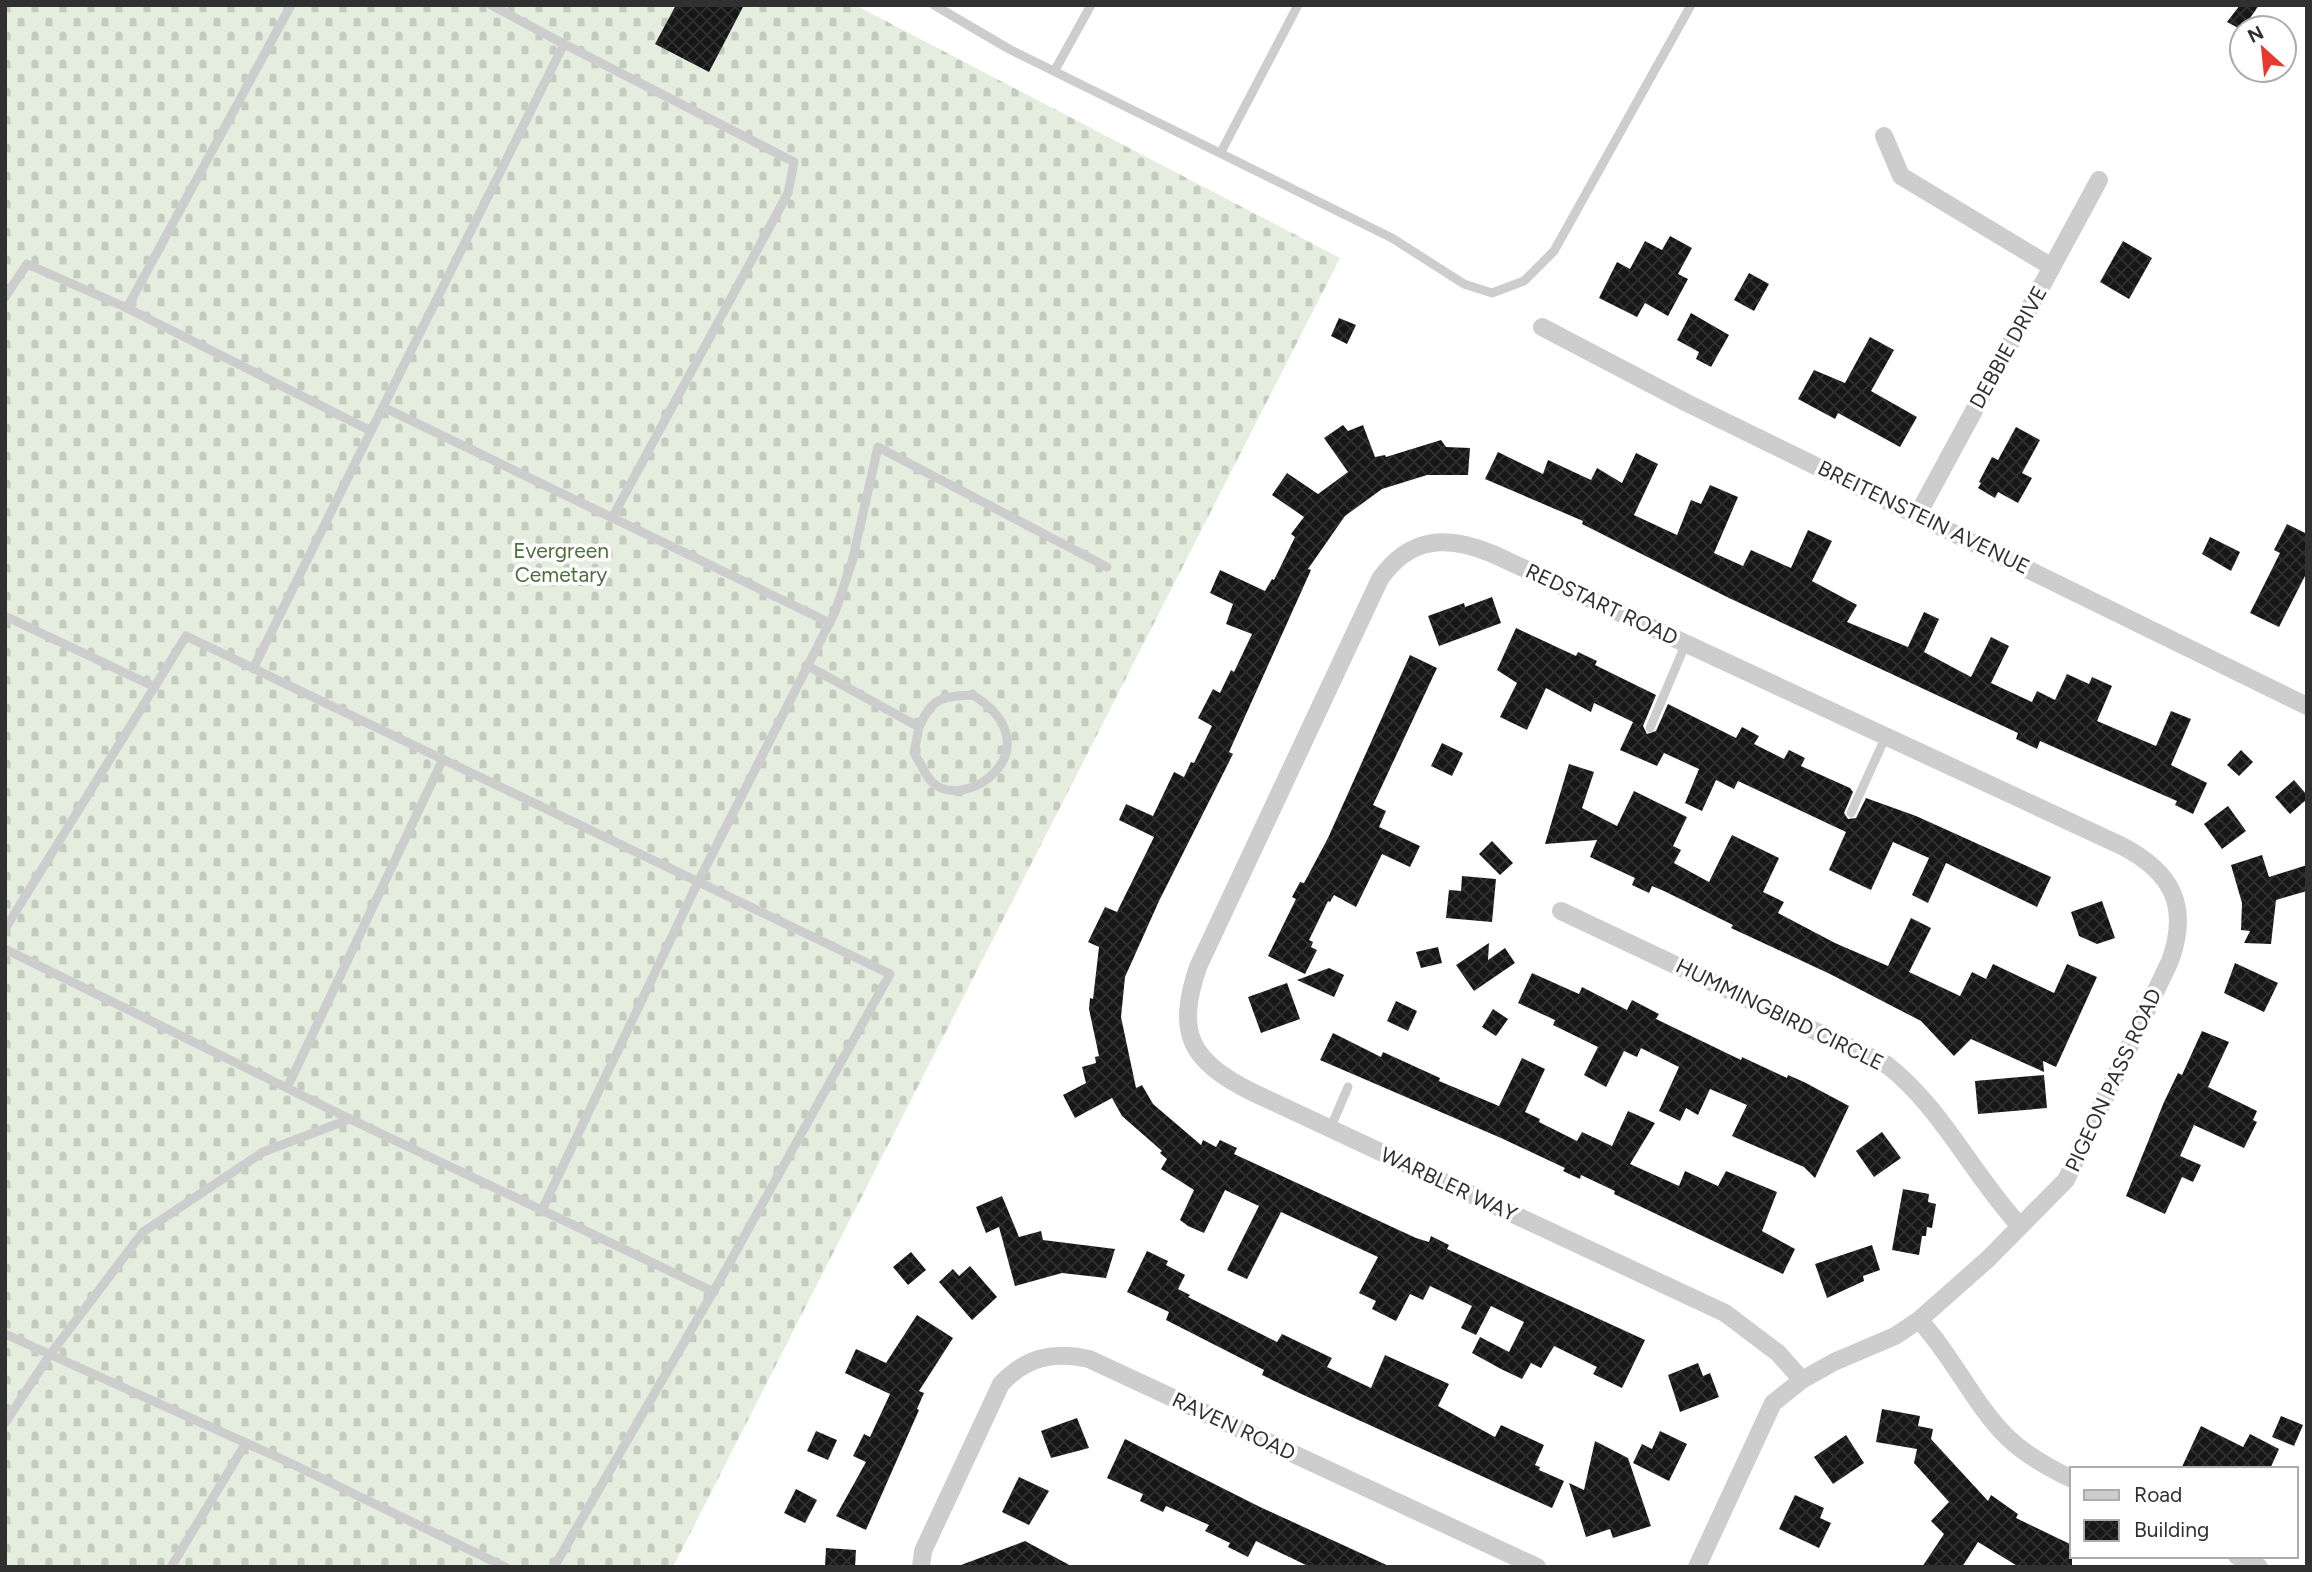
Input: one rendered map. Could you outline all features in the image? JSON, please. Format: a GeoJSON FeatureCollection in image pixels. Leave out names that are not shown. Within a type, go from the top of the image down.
{"type":"FeatureCollection","features":[{"type":"Feature","properties":{"kind":"street"},"geometry":{"type":"LineString","coordinates":[[1884,136],[1901,176],[2052,267]]}},
{"type":"Feature","properties":{"kind":"street","name":"DEBBIE DRIVE"},"geometry":{"type":"LineString","coordinates":[[1918,513],[2099,180]]}},
{"type":"Feature","properties":{"kind":"street","name":"BREITENSTEIN AVENUE"},"geometry":{"type":"LineString","coordinates":[[1542,327],[1687,403],[2306,703]]}},
{"type":"Feature","properties":{"kind":"street","name":"REDSTART ROAD"},"geometry":{"type":"LineString","coordinates":[[1212,938],[1380,579],[1402,555],[1427,543],[1467,543],[2142,856],[2160,872],[2174,894]]}},
{"type":"Feature","properties":{"kind":"street","name":"PIGEON PASS ROAD"},"geometry":{"type":"LineString","coordinates":[[1697,1567],[1773,1403],[1802,1380],[1835,1362],[1895,1336],[1919,1320],[1988,1259],[2019,1225],[2055,1194],[2081,1153],[2178,939],[2178,908],[2174,894]]}},
{"type":"Feature","properties":{"kind":"street","name":"HUMMINGBIRD CIRCLE"},"geometry":{"type":"LineString","coordinates":[[1561,911],[1887,1065],[1925,1101],[1976,1174],[2019,1225]]}},
{"type":"Feature","properties":{"kind":"street","name":"WARBLER WAY"},"geometry":{"type":"LineString","coordinates":[[1212,938],[1190,992],[1189,1027],[1198,1052],[1218,1075],[1725,1313],[1778,1353],[1802,1380]]}},
{"type":"Feature","properties":{"kind":"street"},"geometry":{"type":"LineString","coordinates":[[1919,1320],[1942,1345],[2005,1436],[2031,1458],[2070,1478]]}},
{"type":"Feature","properties":{"kind":"street","name":"RAVEN ROAD"},"geometry":{"type":"LineString","coordinates":[[921,1567],[923,1551],[994,1396],[1012,1373],[1038,1358],[1072,1355],[1089,1359],[1537,1567]]}},
{"type":"Feature","properties":{"kind":"street"},"geometry":{"type":"LineString","coordinates":[[2241,1558],[2259,1567]]}},
{"type":"Feature","properties":{"kind":"lane"},"geometry":{"type":"LineString","coordinates":[[127,308],[291,5]]}},
{"type":"Feature","properties":{"kind":"lane"},"geometry":{"type":"LineString","coordinates":[[491,5],[794,162],[788,193],[612,518]]}},
{"type":"Feature","properties":{"kind":"lane"},"geometry":{"type":"LineString","coordinates":[[933,5],[1009,49],[1392,238],[1464,284],[1492,293],[1524,281],[1554,251],[1691,5]]}},
{"type":"Feature","properties":{"kind":"lane"},"geometry":{"type":"LineString","coordinates":[[1055,70],[1091,5]]}},
{"type":"Feature","properties":{"kind":"lane"},"geometry":{"type":"LineString","coordinates":[[1221,152],[1298,5]]}},
{"type":"Feature","properties":{"kind":"lane"},"geometry":{"type":"LineString","coordinates":[[253,668],[564,44]]}},
{"type":"Feature","properties":{"kind":"lane"},"geometry":{"type":"LineString","coordinates":[[5,297],[27,264],[127,308],[371,431]]}},
{"type":"Feature","properties":{"kind":"lane"},"geometry":{"type":"LineString","coordinates":[[383,407],[830,623]]}},
{"type":"Feature","properties":{"kind":"lane"},"geometry":{"type":"LineString","coordinates":[[542,1210],[698,882],[830,623],[852,562],[877,447],[1107,567]]}},
{"type":"Feature","properties":{"kind":"lane"},"geometry":{"type":"LineString","coordinates":[[5,616],[155,687]]}},
{"type":"Feature","properties":{"kind":"lane"},"geometry":{"type":"LineString","coordinates":[[5,929],[186,636],[890,974],[714,1292],[554,1567]]}},
{"type":"Feature","properties":{"kind":"lane"},"geometry":{"type":"LineString","coordinates":[[1650,728],[1686,643]]}},
{"type":"Feature","properties":{"kind":"lane"},"geometry":{"type":"LineString","coordinates":[[808,666],[919,727]]}},
{"type":"Feature","properties":{"kind":"lane"},"geometry":{"type":"LineString","coordinates":[[973,695],[1001,720],[1009,737],[1003,762],[992,776],[976,786],[953,791],[943,787],[932,782],[914,753],[919,727],[929,705],[945,697],[973,695]]}},
{"type":"Feature","properties":{"kind":"lane"},"geometry":{"type":"LineString","coordinates":[[1851,813],[1886,736]]}},
{"type":"Feature","properties":{"kind":"lane"},"geometry":{"type":"LineString","coordinates":[[287,1088],[443,760]]}},
{"type":"Feature","properties":{"kind":"lane"},"geometry":{"type":"LineString","coordinates":[[5,949],[350,1119],[714,1292]]}},
{"type":"Feature","properties":{"kind":"lane"},"geometry":{"type":"LineString","coordinates":[[1330,1129],[1348,1087]]}},
{"type":"Feature","properties":{"kind":"lane"},"geometry":{"type":"LineString","coordinates":[[5,1423],[49,1356],[144,1232],[263,1152],[350,1119]]}},
{"type":"Feature","properties":{"kind":"lane"},"geometry":{"type":"LineString","coordinates":[[5,1334],[246,1443],[505,1567]]}},
{"type":"Feature","properties":{"kind":"lane"},"geometry":{"type":"LineString","coordinates":[[171,1567],[246,1443]]}},
{"type":"Feature","properties":{"kind":"green space","name":"Evergreen Cemetary"},"geometry":{"type":"Polygon","coordinates":[[[5,5],[855,5],[1340,258],[673,1567],[5,1567],[5,5]]]}},
{"type":"Feature","properties":{"kind":"building"},"geometry":{"type":"Polygon","coordinates":[[[676,5],[744,5],[709,72],[655,44],[676,5]]]}},
{"type":"Feature","properties":{"kind":"building"},"geometry":{"type":"Polygon","coordinates":[[[2240,5],[2259,5],[2253,14],[2233,14],[2240,5]]]}},
{"type":"Feature","properties":{"kind":"building"},"geometry":{"type":"Polygon","coordinates":[[[1670,236],[1692,248],[1678,274],[1688,279],[1668,316],[1645,303],[1637,317],[1599,298],[1617,262],[1630,269],[1645,241],[1662,250],[1670,236]]]}},
{"type":"Feature","properties":{"kind":"building"},"geometry":{"type":"Polygon","coordinates":[[[2123,241],[2152,258],[2129,299],[2100,282],[2123,241]]]}},
{"type":"Feature","properties":{"kind":"building"},"geometry":{"type":"Polygon","coordinates":[[[1749,273],[1769,284],[1754,311],[1734,300],[1749,273]]]}},
{"type":"Feature","properties":{"kind":"building"},"geometry":{"type":"Polygon","coordinates":[[[1691,313],[1729,335],[1711,367],[1696,359],[1699,352],[1677,340],[1691,313]]]}},
{"type":"Feature","properties":{"kind":"building"},"geometry":{"type":"Polygon","coordinates":[[[1339,318],[1356,325],[1347,344],[1331,336],[1339,318]]]}},
{"type":"Feature","properties":{"kind":"building"},"geometry":{"type":"Polygon","coordinates":[[[1870,337],[1894,350],[1871,391],[1917,417],[1900,447],[1838,413],[1835,419],[1798,399],[1814,370],[1845,383],[1870,337]]]}},
{"type":"Feature","properties":{"kind":"building"},"geometry":{"type":"Polygon","coordinates":[[[1343,425],[1348,431],[1363,425],[1375,457],[1386,457],[1441,440],[1446,447],[1470,448],[1468,475],[1427,475],[1382,489],[1345,516],[1308,569],[1311,570],[1229,752],[1233,754],[1159,901],[1125,977],[1121,1017],[1136,1088],[1142,1085],[1153,1104],[1201,1145],[1203,1140],[1216,1147],[1220,1140],[1237,1148],[1234,1154],[1416,1238],[1429,1242],[1431,1236],[1449,1245],[1447,1249],[1645,1340],[1622,1388],[1593,1374],[1597,1367],[1554,1346],[1541,1368],[1531,1363],[1522,1379],[1501,1369],[1472,1353],[1480,1337],[1509,1352],[1524,1322],[1491,1306],[1476,1335],[1461,1328],[1472,1306],[1430,1286],[1423,1300],[1410,1294],[1396,1321],[1372,1309],[1376,1301],[1359,1293],[1378,1257],[1281,1212],[1247,1279],[1227,1270],[1259,1206],[1225,1190],[1204,1233],[1188,1226],[1180,1220],[1194,1190],[1161,1169],[1167,1159],[1160,1153],[1162,1151],[1122,1116],[1112,1098],[1075,1118],[1063,1095],[1086,1083],[1082,1067],[1096,1063],[1095,1057],[1099,1056],[1089,1009],[1090,998],[1093,999],[1099,947],[1088,942],[1105,907],[1117,912],[1154,837],[1119,820],[1126,804],[1153,816],[1174,772],[1184,777],[1212,726],[1198,718],[1213,689],[1220,693],[1231,670],[1234,672],[1252,634],[1226,624],[1233,604],[1210,593],[1220,570],[1265,591],[1272,579],[1274,580],[1295,537],[1291,534],[1304,517],[1272,495],[1287,473],[1318,494],[1348,472],[1324,438],[1343,425]]]}},
{"type":"Feature","properties":{"kind":"building"},"geometry":{"type":"Polygon","coordinates":[[[2016,427],[2040,440],[2022,473],[2032,478],[2018,503],[1998,492],[1995,498],[1978,488],[1992,457],[1998,460],[2016,427]]]}},
{"type":"Feature","properties":{"kind":"building"},"geometry":{"type":"Polygon","coordinates":[[[1498,452],[1543,474],[1548,460],[1591,480],[1597,468],[1622,483],[1636,453],[1658,464],[1634,515],[1677,535],[1691,500],[1701,504],[1710,485],[1738,497],[1714,553],[1743,566],[1751,550],[1791,568],[1808,530],[1832,541],[1812,581],[1857,605],[1847,622],[1908,647],[1924,612],[1939,619],[1924,652],[1971,677],[1991,637],[2009,646],[1991,683],[2032,702],[2037,691],[2055,700],[2067,674],[2089,684],[2092,677],[2112,686],[2097,721],[2156,746],[2171,711],[2191,719],[2171,765],[2207,783],[2193,814],[2175,805],[2177,801],[2040,741],[2037,749],[2016,739],[2018,733],[1729,598],[1582,524],[1583,521],[1485,479],[1498,452]]]}},
{"type":"Feature","properties":{"kind":"building"},"geometry":{"type":"Polygon","coordinates":[[[2287,524],[2307,534],[2307,572],[2279,627],[2250,613],[2280,553],[2274,550],[2287,524]]]}},
{"type":"Feature","properties":{"kind":"building"},"geometry":{"type":"Polygon","coordinates":[[[2210,537],[2240,552],[2231,571],[2202,554],[2210,537]]]}},
{"type":"Feature","properties":{"kind":"building"},"geometry":{"type":"Polygon","coordinates":[[[1492,597],[1501,623],[1439,646],[1428,616],[1464,603],[1465,607],[1492,597]]]}},
{"type":"Feature","properties":{"kind":"building"},"geometry":{"type":"Polygon","coordinates":[[[1516,628],[1576,656],[1578,652],[1597,661],[1595,665],[1656,695],[1643,726],[1647,734],[1656,731],[1668,704],[1736,738],[1742,727],[1759,736],[1754,744],[1784,759],[1789,750],[1805,758],[1801,766],[1850,788],[1853,792],[1844,813],[1848,819],[1856,818],[1866,798],[1916,816],[2051,877],[2037,907],[1946,863],[1928,903],[1912,895],[1929,858],[1893,842],[1871,890],[1829,870],[1846,832],[1738,781],[1734,789],[1716,780],[1702,811],[1685,803],[1699,769],[1664,753],[1657,766],[1620,750],[1633,722],[1594,703],[1591,712],[1546,688],[1527,730],[1500,717],[1517,683],[1497,670],[1516,628]]]}},
{"type":"Feature","properties":{"kind":"building"},"geometry":{"type":"Polygon","coordinates":[[[1410,655],[1437,668],[1373,805],[1386,811],[1379,827],[1420,846],[1410,867],[1382,854],[1356,907],[1334,895],[1330,902],[1328,901],[1309,940],[1313,942],[1311,947],[1317,950],[1305,974],[1268,956],[1296,899],[1292,897],[1300,882],[1304,883],[1328,838],[1410,655]]]}},
{"type":"Feature","properties":{"kind":"building"},"geometry":{"type":"Polygon","coordinates":[[[1442,743],[1463,753],[1452,776],[1431,766],[1442,743]]]}},
{"type":"Feature","properties":{"kind":"building"},"geometry":{"type":"Polygon","coordinates":[[[2241,750],[2253,762],[2239,776],[2227,765],[2241,750]]]}},
{"type":"Feature","properties":{"kind":"building"},"geometry":{"type":"Polygon","coordinates":[[[1569,764],[1594,772],[1582,808],[1617,826],[1634,791],[1687,817],[1673,846],[1681,850],[1674,863],[1709,882],[1732,835],[1779,858],[1763,892],[1784,902],[1778,913],[1835,943],[1888,966],[1911,918],[1931,928],[1909,972],[1960,996],[1972,972],[1986,979],[1993,964],[2054,993],[2067,964],[2097,977],[2056,1067],[2043,1061],[2044,1072],[1971,1039],[1954,1056],[1921,1021],[1830,974],[1731,928],[1733,925],[1664,891],[1652,886],[1649,893],[1632,885],[1635,878],[1590,857],[1597,840],[1545,844],[1569,764]]]}},
{"type":"Feature","properties":{"kind":"building"},"geometry":{"type":"Polygon","coordinates":[[[2294,780],[2307,795],[2307,799],[2290,814],[2275,797],[2294,780]]]}},
{"type":"Feature","properties":{"kind":"building"},"geometry":{"type":"Polygon","coordinates":[[[2228,806],[2246,831],[2222,849],[2204,824],[2228,806]]]}},
{"type":"Feature","properties":{"kind":"building"},"geometry":{"type":"Polygon","coordinates":[[[1492,841],[1513,863],[1500,875],[1479,854],[1492,841]]]}},
{"type":"Feature","properties":{"kind":"building"},"geometry":{"type":"Polygon","coordinates":[[[2262,855],[2269,877],[2307,865],[2307,891],[2276,900],[2271,944],[2244,943],[2250,931],[2241,930],[2242,903],[2231,865],[2262,855]]]}},
{"type":"Feature","properties":{"kind":"building"},"geometry":{"type":"Polygon","coordinates":[[[1462,876],[1496,879],[1492,922],[1446,918],[1449,890],[1461,891],[1462,876]]]}},
{"type":"Feature","properties":{"kind":"building"},"geometry":{"type":"Polygon","coordinates":[[[2102,901],[2115,938],[2097,944],[2079,936],[2071,912],[2102,901]]]}},
{"type":"Feature","properties":{"kind":"building"},"geometry":{"type":"Polygon","coordinates":[[[1489,943],[1488,960],[1505,948],[1515,963],[1474,991],[1456,965],[1489,943]]]}},
{"type":"Feature","properties":{"kind":"building"},"geometry":{"type":"Polygon","coordinates":[[[1438,947],[1442,963],[1421,968],[1416,952],[1438,947]]]}},
{"type":"Feature","properties":{"kind":"building"},"geometry":{"type":"Polygon","coordinates":[[[2235,963],[2278,983],[2264,1012],[2224,993],[2235,963]]]}},
{"type":"Feature","properties":{"kind":"building"},"geometry":{"type":"Polygon","coordinates":[[[1329,968],[1344,975],[1334,997],[1297,980],[1329,968]]]}},
{"type":"Feature","properties":{"kind":"building"},"geometry":{"type":"Polygon","coordinates":[[[1532,973],[1579,994],[1582,987],[1627,1010],[1632,1000],[1659,1014],[1656,1019],[1741,1060],[1742,1057],[1787,1078],[1788,1075],[1804,1082],[1849,1106],[1815,1178],[1804,1167],[1732,1136],[1747,1105],[1710,1089],[1698,1115],[1686,1108],[1680,1121],[1659,1111],[1679,1067],[1641,1048],[1637,1057],[1624,1051],[1606,1087],[1584,1075],[1598,1047],[1553,1025],[1555,1020],[1518,1003],[1532,973]]]}},
{"type":"Feature","properties":{"kind":"building"},"geometry":{"type":"Polygon","coordinates":[[[1287,983],[1300,1019],[1261,1033],[1248,997],[1287,983]]]}},
{"type":"Feature","properties":{"kind":"building"},"geometry":{"type":"Polygon","coordinates":[[[1396,1001],[1417,1011],[1408,1031],[1387,1021],[1396,1001]]]}},
{"type":"Feature","properties":{"kind":"building"},"geometry":{"type":"Polygon","coordinates":[[[1493,1009],[1508,1019],[1496,1036],[1482,1027],[1493,1009]]]}},
{"type":"Feature","properties":{"kind":"building"},"geometry":{"type":"Polygon","coordinates":[[[2202,1031],[2229,1042],[2208,1087],[2257,1111],[2253,1120],[2257,1122],[2244,1148],[2194,1125],[2180,1156],[2201,1165],[2193,1182],[2182,1177],[2165,1214],[2126,1196],[2164,1102],[2178,1073],[2182,1075],[2202,1031]]]}},
{"type":"Feature","properties":{"kind":"building"},"geometry":{"type":"Polygon","coordinates":[[[1333,1033],[1381,1057],[1383,1052],[1440,1078],[1439,1081],[1499,1106],[1522,1058],[1545,1069],[1525,1112],[1577,1141],[1582,1132],[1612,1146],[1628,1111],[1655,1123],[1630,1164],[1679,1186],[1685,1171],[1718,1186],[1726,1171],[1777,1192],[1762,1231],[1795,1249],[1783,1274],[1614,1194],[1615,1191],[1581,1175],[1580,1179],[1563,1171],[1565,1168],[1501,1138],[1320,1060],[1333,1033]]]}},
{"type":"Feature","properties":{"kind":"building"},"geometry":{"type":"Polygon","coordinates":[[[2044,1075],[2047,1108],[1978,1114],[1975,1081],[2044,1075]]]}},
{"type":"Feature","properties":{"kind":"building"},"geometry":{"type":"Polygon","coordinates":[[[1882,1132],[1901,1158],[1874,1177],[1856,1151],[1882,1132]]]}},
{"type":"Feature","properties":{"kind":"building"},"geometry":{"type":"Polygon","coordinates":[[[1903,1189],[1929,1194],[1928,1202],[1936,1204],[1932,1228],[1927,1227],[1926,1236],[1922,1236],[1919,1255],[1892,1250],[1903,1189]]]}},
{"type":"Feature","properties":{"kind":"building"},"geometry":{"type":"Polygon","coordinates":[[[1002,1196],[1019,1237],[1041,1231],[1043,1240],[1115,1249],[1106,1278],[1062,1273],[1015,1286],[999,1227],[986,1233],[976,1207],[1002,1196]]]}},
{"type":"Feature","properties":{"kind":"building"},"geometry":{"type":"Polygon","coordinates":[[[1872,1245],[1880,1270],[1863,1276],[1864,1281],[1827,1298],[1815,1264],[1872,1245]]]}},
{"type":"Feature","properties":{"kind":"building"},"geometry":{"type":"Polygon","coordinates":[[[1147,1251],[1168,1261],[1166,1265],[1185,1275],[1178,1289],[1190,1295],[1188,1297],[1277,1342],[1282,1334],[1332,1358],[1327,1367],[1371,1388],[1385,1355],[1449,1384],[1438,1406],[1495,1437],[1501,1425],[1544,1445],[1535,1465],[1540,1467],[1539,1470],[1564,1481],[1552,1508],[1262,1375],[1264,1370],[1166,1320],[1169,1312],[1127,1292],[1147,1251]]]}},
{"type":"Feature","properties":{"kind":"building"},"geometry":{"type":"Polygon","coordinates":[[[911,1252],[926,1270],[908,1285],[893,1267],[911,1252]]]}},
{"type":"Feature","properties":{"kind":"building"},"geometry":{"type":"Polygon","coordinates":[[[970,1266],[997,1297],[972,1320],[939,1282],[953,1269],[959,1276],[970,1266]]]}},
{"type":"Feature","properties":{"kind":"building"},"geometry":{"type":"Polygon","coordinates":[[[917,1315],[953,1338],[919,1391],[924,1393],[917,1409],[919,1410],[866,1530],[836,1516],[866,1462],[853,1456],[864,1434],[870,1437],[890,1394],[845,1373],[856,1349],[886,1363],[917,1315]]]}},
{"type":"Feature","properties":{"kind":"building"},"geometry":{"type":"Polygon","coordinates":[[[1698,1363],[1703,1376],[1710,1373],[1719,1397],[1680,1412],[1668,1375],[1698,1363]]]}},
{"type":"Feature","properties":{"kind":"building"},"geometry":{"type":"Polygon","coordinates":[[[1882,1409],[1920,1416],[1918,1426],[1933,1429],[1931,1439],[1988,1501],[1991,1495],[2018,1514],[2016,1518],[2070,1544],[2072,1567],[2019,1567],[1978,1542],[1962,1567],[1922,1567],[1944,1534],[1931,1521],[1949,1502],[1914,1463],[1917,1449],[1876,1442],[1882,1409]]]}},
{"type":"Feature","properties":{"kind":"building"},"geometry":{"type":"Polygon","coordinates":[[[2281,1416],[2303,1425],[2294,1446],[2272,1437],[2281,1416]]]}},
{"type":"Feature","properties":{"kind":"building"},"geometry":{"type":"Polygon","coordinates":[[[1077,1418],[1089,1448],[1051,1458],[1041,1431],[1077,1418]]]}},
{"type":"Feature","properties":{"kind":"building"},"geometry":{"type":"Polygon","coordinates":[[[2201,1426],[2243,1447],[2250,1434],[2279,1449],[2271,1467],[2182,1467],[2201,1426]]]}},
{"type":"Feature","properties":{"kind":"building"},"geometry":{"type":"Polygon","coordinates":[[[816,1431],[837,1440],[828,1460],[807,1451],[816,1431]]]}},
{"type":"Feature","properties":{"kind":"building"},"geometry":{"type":"Polygon","coordinates":[[[1660,1431],[1687,1444],[1669,1481],[1633,1463],[1642,1444],[1652,1449],[1660,1431]]]}},
{"type":"Feature","properties":{"kind":"building"},"geometry":{"type":"Polygon","coordinates":[[[1846,1435],[1864,1463],[1833,1484],[1814,1457],[1846,1435]]]}},
{"type":"Feature","properties":{"kind":"building"},"geometry":{"type":"Polygon","coordinates":[[[1125,1439],[1260,1507],[1391,1567],[1310,1567],[1256,1541],[1248,1557],[1228,1547],[1230,1543],[1205,1531],[1209,1525],[1166,1506],[1163,1512],[1140,1501],[1143,1494],[1107,1478],[1125,1439]]]}},
{"type":"Feature","properties":{"kind":"building"},"geometry":{"type":"Polygon","coordinates":[[[1595,1441],[1628,1458],[1651,1526],[1613,1538],[1610,1529],[1586,1537],[1569,1483],[1584,1490],[1595,1441]]]}},
{"type":"Feature","properties":{"kind":"building"},"geometry":{"type":"Polygon","coordinates":[[[1019,1477],[1049,1491],[1029,1525],[1002,1512],[1019,1477]]]}},
{"type":"Feature","properties":{"kind":"building"},"geometry":{"type":"Polygon","coordinates":[[[796,1489],[817,1500],[805,1523],[784,1513],[796,1489]]]}},
{"type":"Feature","properties":{"kind":"building"},"geometry":{"type":"Polygon","coordinates":[[[1795,1495],[1824,1508],[1820,1518],[1831,1523],[1819,1548],[1779,1529],[1795,1495]]]}},
{"type":"Feature","properties":{"kind":"building"},"geometry":{"type":"Polygon","coordinates":[[[1025,1541],[1073,1567],[961,1567],[961,1565],[1025,1541]]]}},
{"type":"Feature","properties":{"kind":"building"},"geometry":{"type":"Polygon","coordinates":[[[826,1548],[856,1550],[855,1567],[825,1567],[826,1548]]]}}]}
